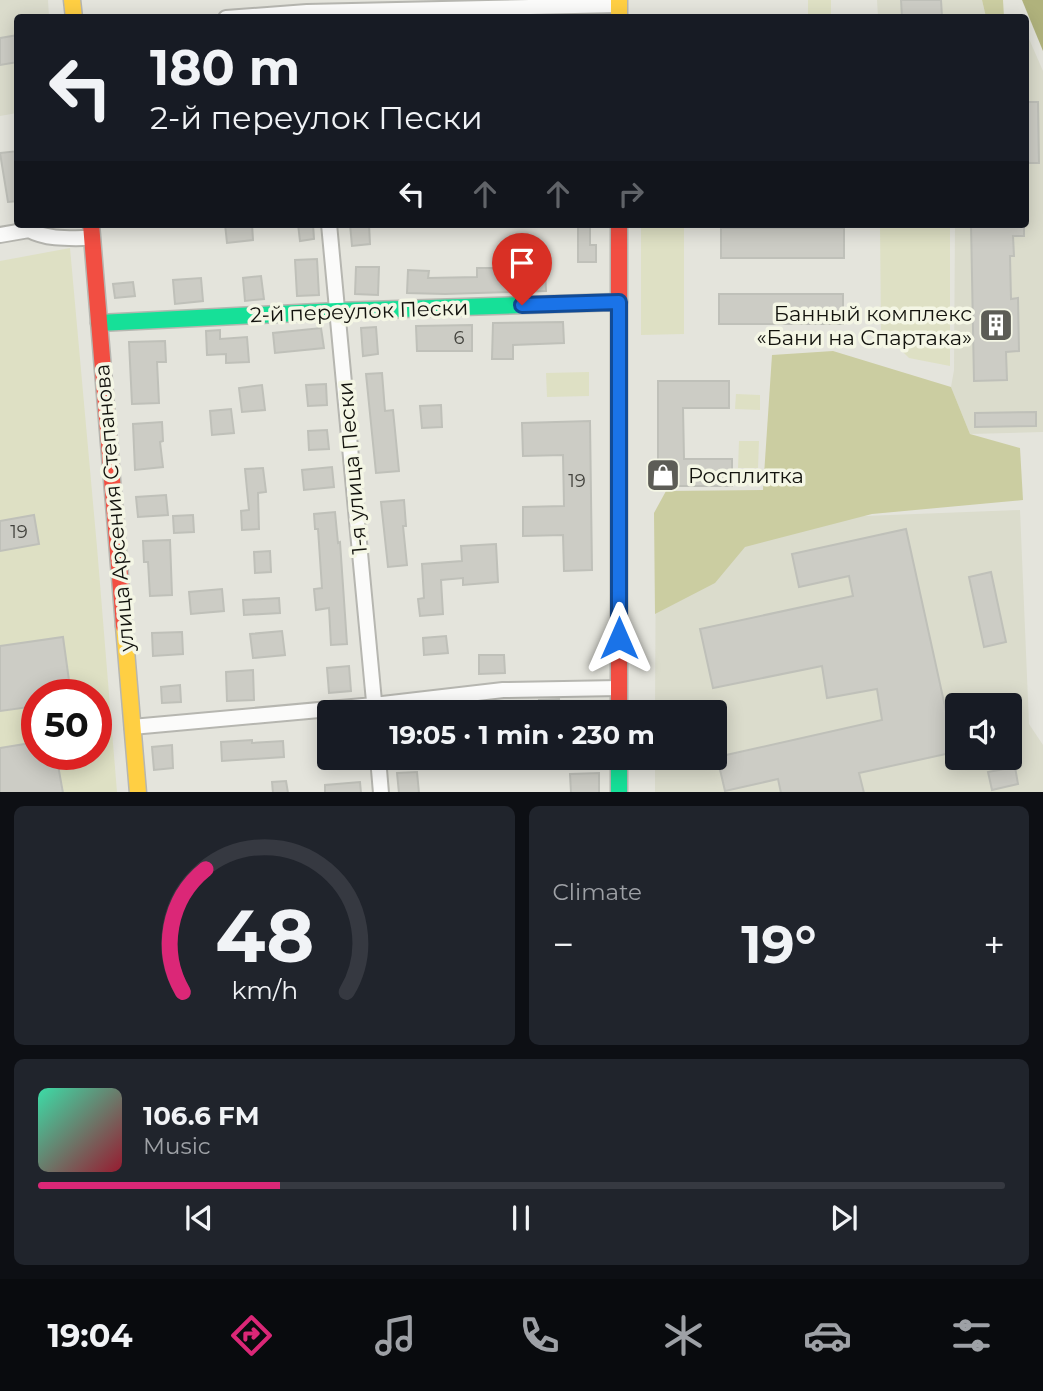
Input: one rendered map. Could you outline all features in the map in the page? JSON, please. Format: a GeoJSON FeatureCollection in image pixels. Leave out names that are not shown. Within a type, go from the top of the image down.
{"type":"FeatureCollection","features":[{"type":"Feature","properties":{"kind":"street"},"geometry":{"type":"LineString","coordinates":[[266,14],[307,10],[619,7]]}},
{"type":"Feature","properties":{"kind":"street"},"geometry":{"type":"LineString","coordinates":[[0,235],[27,228]]}},
{"type":"Feature","properties":{"kind":"street"},"geometry":{"type":"LineString","coordinates":[[32,228],[37,234],[49,237],[91,231]]}},
{"type":"Feature","properties":{"kind":"street","name":"1-я улица Пески"},"geometry":{"type":"LineString","coordinates":[[329,228],[373,700]]}},
{"type":"Feature","properties":{"kind":"street"},"geometry":{"type":"LineString","coordinates":[[619,228],[619,700]]}},
{"type":"Feature","properties":{"kind":"street","name":"улица Арсения Степанова"},"geometry":{"type":"LineString","coordinates":[[91,231],[138,792]]}},
{"type":"Feature","properties":{"kind":"street","name":"2-й переулок Пески"},"geometry":{"type":"LineString","coordinates":[[99,323],[337,311],[619,302]]}},
{"type":"Feature","properties":{"kind":"street"},"geometry":{"type":"LineString","coordinates":[[435,700],[503,690],[619,688]]}},
{"type":"Feature","properties":{"kind":"street"},"geometry":{"type":"LineString","coordinates":[[132,727],[317,713]]}},
{"type":"Feature","properties":{"kind":"street"},"geometry":{"type":"LineString","coordinates":[[379,770],[381,792]]}},
{"type":"Feature","properties":{"kind":"street"},"geometry":{"type":"LineString","coordinates":[[619,770],[619,792]]}},
{"type":"Feature","properties":{"kind":"shaded area"},"geometry":{"type":"Polygon","coordinates":[[[0,0],[48,0],[49,14],[14,14],[14,114],[0,116],[0,0]]]}},
{"type":"Feature","properties":{"kind":"shaded area"},"geometry":{"type":"Polygon","coordinates":[[[808,0],[831,0],[831,14],[808,14],[808,0]]]}},
{"type":"Feature","properties":{"kind":"shaded area"},"geometry":{"type":"Polygon","coordinates":[[[877,0],[982,0],[985,14],[878,14],[877,0]]]}},
{"type":"Feature","properties":{"kind":"shaded area"},"geometry":{"type":"Polygon","coordinates":[[[982,0],[1003,0],[1004,14],[985,14],[982,0]]]}},
{"type":"Feature","properties":{"kind":"shaded area"},"geometry":{"type":"Polygon","coordinates":[[[1022,0],[1043,0],[1043,51],[1029,14],[1022,0]]]}},
{"type":"Feature","properties":{"kind":"shaded area"},"geometry":{"type":"Polygon","coordinates":[[[1029,39],[1043,71],[1043,432],[970,434],[951,387],[954,370],[955,228],[1029,228],[1029,39]]]}},
{"type":"Feature","properties":{"kind":"shaded area"},"geometry":{"type":"Polygon","coordinates":[[[641,228],[684,228],[684,334],[641,335],[641,228]]]}},
{"type":"Feature","properties":{"kind":"shaded area"},"geometry":{"type":"Polygon","coordinates":[[[880,228],[950,228],[950,366],[909,358],[881,330],[880,228]]]}},
{"type":"Feature","properties":{"kind":"shaded area"},"geometry":{"type":"Polygon","coordinates":[[[70,248],[108,679],[21,679],[21,770],[112,770],[112,731],[117,792],[0,792],[0,261],[70,248]]]}},
{"type":"Feature","properties":{"kind":"shaded area"},"geometry":{"type":"Polygon","coordinates":[[[833,351],[951,387],[970,434],[1020,448],[1023,500],[872,514],[745,547],[715,583],[655,614],[654,513],[666,491],[763,490],[772,355],[833,351]]]}},
{"type":"Feature","properties":{"kind":"shaded area"},"geometry":{"type":"Polygon","coordinates":[[[589,372],[589,396],[547,397],[546,373],[589,372]]]}},
{"type":"Feature","properties":{"kind":"shaded area"},"geometry":{"type":"Polygon","coordinates":[[[736,394],[760,395],[760,410],[735,409],[736,394]]]}},
{"type":"Feature","properties":{"kind":"shaded area"},"geometry":{"type":"Polygon","coordinates":[[[739,441],[759,441],[758,468],[738,468],[739,441]]]}},
{"type":"Feature","properties":{"kind":"shaded area"},"geometry":{"type":"Polygon","coordinates":[[[1020,510],[1029,724],[1043,745],[1043,792],[655,792],[655,770],[727,770],[727,700],[655,700],[656,524],[1020,510]]]}},
{"type":"Feature","properties":{"kind":"building"},"geometry":{"type":"Polygon","coordinates":[[[901,0],[941,0],[942,14],[902,14],[901,0]]]}},
{"type":"Feature","properties":{"kind":"building"},"geometry":{"type":"Polygon","coordinates":[[[14,36],[14,63],[0,65],[0,38],[14,36]]]}},
{"type":"Feature","properties":{"kind":"building"},"geometry":{"type":"Polygon","coordinates":[[[1029,102],[1038,102],[1039,163],[1029,163],[1029,102]]]}},
{"type":"Feature","properties":{"kind":"building"},"geometry":{"type":"Polygon","coordinates":[[[14,151],[14,201],[8,202],[0,153],[14,151]]]}},
{"type":"Feature","properties":{"kind":"building"},"geometry":{"type":"Polygon","coordinates":[[[225,228],[252,228],[253,240],[227,243],[225,228]]]}},
{"type":"Feature","properties":{"kind":"building"},"geometry":{"type":"Polygon","coordinates":[[[298,228],[313,228],[314,239],[300,241],[298,228]]]}},
{"type":"Feature","properties":{"kind":"building"},"geometry":{"type":"Polygon","coordinates":[[[350,228],[369,228],[370,244],[352,246],[350,228]]]}},
{"type":"Feature","properties":{"kind":"building"},"geometry":{"type":"Polygon","coordinates":[[[578,228],[590,228],[590,245],[596,245],[596,262],[578,262],[578,228]]]}},
{"type":"Feature","properties":{"kind":"building"},"geometry":{"type":"Polygon","coordinates":[[[721,228],[844,228],[844,258],[721,258],[721,228]]]}},
{"type":"Feature","properties":{"kind":"building","name":"Банный комплекс «Бани на Спартака»"},"geometry":{"type":"Polygon","coordinates":[[[971,228],[1024,228],[1024,236],[1013,236],[1014,256],[1010,256],[1011,299],[1018,298],[1019,351],[1006,352],[1007,380],[974,381],[971,228]]]}},
{"type":"Feature","properties":{"kind":"building"},"geometry":{"type":"Polygon","coordinates":[[[317,259],[319,295],[297,296],[295,260],[317,259]]]}},
{"type":"Feature","properties":{"kind":"building"},"geometry":{"type":"Polygon","coordinates":[[[356,267],[379,267],[378,295],[355,294],[356,267]]]}},
{"type":"Feature","properties":{"kind":"building"},"geometry":{"type":"Polygon","coordinates":[[[477,268],[545,270],[546,291],[407,293],[408,270],[429,271],[428,278],[477,277],[477,268]]]}},
{"type":"Feature","properties":{"kind":"building"},"geometry":{"type":"Polygon","coordinates":[[[261,276],[264,299],[245,301],[243,278],[261,276]]]}},
{"type":"Feature","properties":{"kind":"building"},"geometry":{"type":"Polygon","coordinates":[[[201,278],[203,301],[175,304],[173,280],[201,278]]]}},
{"type":"Feature","properties":{"kind":"building"},"geometry":{"type":"Polygon","coordinates":[[[133,282],[135,296],[115,298],[113,284],[133,282]]]}},
{"type":"Feature","properties":{"kind":"building"},"geometry":{"type":"Polygon","coordinates":[[[719,294],[843,294],[843,324],[719,324],[719,294]]]}},
{"type":"Feature","properties":{"kind":"building"},"geometry":{"type":"Polygon","coordinates":[[[563,322],[564,343],[513,345],[513,359],[492,359],[493,323],[563,322]]]}},
{"type":"Feature","properties":{"kind":"building"},"geometry":{"type":"Polygon","coordinates":[[[472,325],[472,351],[417,351],[416,326],[472,325]]]}},
{"type":"Feature","properties":{"kind":"building"},"geometry":{"type":"Polygon","coordinates":[[[376,327],[378,354],[363,356],[361,328],[376,327]]]}},
{"type":"Feature","properties":{"kind":"building"},"geometry":{"type":"Polygon","coordinates":[[[321,328],[324,348],[275,353],[273,333],[321,328]]]}},
{"type":"Feature","properties":{"kind":"building"},"geometry":{"type":"Polygon","coordinates":[[[220,330],[220,339],[247,337],[249,362],[226,363],[226,354],[207,355],[206,331],[220,330]]]}},
{"type":"Feature","properties":{"kind":"building"},"geometry":{"type":"Polygon","coordinates":[[[165,341],[166,362],[157,362],[159,403],[132,404],[129,342],[165,341]]]}},
{"type":"Feature","properties":{"kind":"building"},"geometry":{"type":"Polygon","coordinates":[[[382,373],[385,411],[393,410],[399,471],[376,473],[366,374],[382,373]]]}},
{"type":"Feature","properties":{"kind":"building"},"geometry":{"type":"Polygon","coordinates":[[[658,381],[729,381],[729,408],[683,408],[684,459],[732,459],[732,486],[658,486],[658,381]]]}},
{"type":"Feature","properties":{"kind":"building"},"geometry":{"type":"Polygon","coordinates":[[[326,384],[327,405],[308,406],[306,385],[326,384]]]}},
{"type":"Feature","properties":{"kind":"building"},"geometry":{"type":"Polygon","coordinates":[[[262,385],[265,410],[242,412],[239,388],[262,385]]]}},
{"type":"Feature","properties":{"kind":"building"},"geometry":{"type":"Polygon","coordinates":[[[441,405],[442,427],[422,428],[420,406],[441,405]]]}},
{"type":"Feature","properties":{"kind":"building"},"geometry":{"type":"Polygon","coordinates":[[[231,409],[234,433],[212,435],[210,411],[231,409]]]}},
{"type":"Feature","properties":{"kind":"building"},"geometry":{"type":"Polygon","coordinates":[[[1036,412],[1036,426],[975,427],[975,413],[1036,412]]]}},
{"type":"Feature","properties":{"kind":"building"},"geometry":{"type":"Polygon","coordinates":[[[590,421],[592,570],[564,571],[563,535],[523,536],[523,507],[564,506],[563,455],[523,456],[522,423],[590,421]]]}},
{"type":"Feature","properties":{"kind":"building"},"geometry":{"type":"Polygon","coordinates":[[[162,422],[163,441],[160,442],[163,467],[135,470],[133,424],[162,422]]]}},
{"type":"Feature","properties":{"kind":"building"},"geometry":{"type":"Polygon","coordinates":[[[327,430],[329,449],[309,450],[308,431],[327,430]]]}},
{"type":"Feature","properties":{"kind":"building"},"geometry":{"type":"Polygon","coordinates":[[[332,467],[334,487],[304,490],[302,470],[332,467]]]}},
{"type":"Feature","properties":{"kind":"building"},"geometry":{"type":"Polygon","coordinates":[[[263,468],[266,492],[258,493],[259,529],[242,530],[241,511],[249,510],[245,469],[263,468]]]}},
{"type":"Feature","properties":{"kind":"building"},"geometry":{"type":"Polygon","coordinates":[[[166,495],[168,515],[138,517],[136,497],[166,495]]]}},
{"type":"Feature","properties":{"kind":"building"},"geometry":{"type":"Polygon","coordinates":[[[404,500],[406,526],[403,526],[407,565],[388,567],[381,502],[404,500]]]}},
{"type":"Feature","properties":{"kind":"building"},"geometry":{"type":"Polygon","coordinates":[[[335,512],[338,543],[340,542],[347,644],[331,645],[329,608],[316,610],[314,589],[322,588],[318,529],[315,529],[314,514],[335,512]]]}},
{"type":"Feature","properties":{"kind":"building"},"geometry":{"type":"Polygon","coordinates":[[[34,515],[39,544],[0,551],[0,521],[34,515]]]}},
{"type":"Feature","properties":{"kind":"building"},"geometry":{"type":"Polygon","coordinates":[[[193,515],[194,532],[174,533],[173,516],[193,515]]]}},
{"type":"Feature","properties":{"kind":"building"},"geometry":{"type":"Polygon","coordinates":[[[906,529],[945,706],[945,754],[859,773],[864,792],[781,792],[778,779],[725,791],[720,770],[727,770],[727,755],[882,720],[877,689],[827,698],[822,666],[713,688],[700,629],[853,596],[849,576],[799,587],[792,554],[906,529]]]}},
{"type":"Feature","properties":{"kind":"building"},"geometry":{"type":"Polygon","coordinates":[[[170,540],[172,595],[150,596],[148,562],[144,562],[143,541],[170,540]]]}},
{"type":"Feature","properties":{"kind":"building"},"geometry":{"type":"Polygon","coordinates":[[[496,544],[498,582],[463,585],[463,578],[441,580],[443,614],[420,616],[418,599],[424,598],[422,564],[462,561],[461,546],[496,544]]]}},
{"type":"Feature","properties":{"kind":"building"},"geometry":{"type":"Polygon","coordinates":[[[270,551],[271,572],[255,573],[254,552],[270,551]]]}},
{"type":"Feature","properties":{"kind":"building"},"geometry":{"type":"Polygon","coordinates":[[[991,572],[1006,642],[984,647],[969,577],[991,572]]]}},
{"type":"Feature","properties":{"kind":"building"},"geometry":{"type":"Polygon","coordinates":[[[222,589],[224,611],[191,614],[189,592],[222,589]]]}},
{"type":"Feature","properties":{"kind":"building"},"geometry":{"type":"Polygon","coordinates":[[[279,598],[280,613],[244,615],[243,600],[279,598]]]}},
{"type":"Feature","properties":{"kind":"building"},"geometry":{"type":"Polygon","coordinates":[[[282,631],[285,655],[253,658],[250,634],[282,631]]]}},
{"type":"Feature","properties":{"kind":"building"},"geometry":{"type":"Polygon","coordinates":[[[182,632],[183,654],[153,656],[152,633],[182,632]]]}},
{"type":"Feature","properties":{"kind":"building"},"geometry":{"type":"Polygon","coordinates":[[[446,636],[448,653],[424,655],[423,638],[446,636]]]}},
{"type":"Feature","properties":{"kind":"building"},"geometry":{"type":"Polygon","coordinates":[[[63,637],[69,679],[21,679],[21,708],[0,711],[0,646],[63,637]]]}},
{"type":"Feature","properties":{"kind":"building"},"geometry":{"type":"Polygon","coordinates":[[[479,655],[504,655],[505,673],[479,674],[479,655]]]}},
{"type":"Feature","properties":{"kind":"building"},"geometry":{"type":"Polygon","coordinates":[[[349,666],[351,691],[329,693],[327,668],[349,666]]]}},
{"type":"Feature","properties":{"kind":"building"},"geometry":{"type":"Polygon","coordinates":[[[253,670],[254,700],[227,701],[226,672],[253,670]]]}},
{"type":"Feature","properties":{"kind":"building"},"geometry":{"type":"Polygon","coordinates":[[[180,685],[181,702],[162,703],[161,687],[180,685]]]}},
{"type":"Feature","properties":{"kind":"building"},"geometry":{"type":"Polygon","coordinates":[[[252,740],[252,743],[283,741],[284,757],[222,761],[221,742],[252,740]]]}},
{"type":"Feature","properties":{"kind":"building"},"geometry":{"type":"Polygon","coordinates":[[[21,745],[21,770],[59,770],[63,792],[0,792],[0,748],[21,745]]]}},
{"type":"Feature","properties":{"kind":"building"},"geometry":{"type":"Polygon","coordinates":[[[172,745],[173,768],[154,770],[152,747],[172,745]]]}},
{"type":"Feature","properties":{"kind":"building"},"geometry":{"type":"Polygon","coordinates":[[[1016,770],[1018,784],[992,790],[988,772],[1016,770]]]}},
{"type":"Feature","properties":{"kind":"building"},"geometry":{"type":"Polygon","coordinates":[[[417,772],[419,792],[399,792],[397,773],[417,772]]]}},
{"type":"Feature","properties":{"kind":"building"},"geometry":{"type":"Polygon","coordinates":[[[599,773],[599,792],[571,792],[570,774],[599,773]]]}},
{"type":"Feature","properties":{"kind":"building"},"geometry":{"type":"Polygon","coordinates":[[[286,781],[288,792],[273,792],[272,782],[286,781]]]}},
{"type":"Feature","properties":{"kind":"building"},"geometry":{"type":"Polygon","coordinates":[[[360,782],[361,792],[325,792],[325,785],[360,782]]]}},
{"type":"Feature","properties":{"kind":"traffic: fast"},"geometry":{"type":"LineString","coordinates":[[99,323],[337,311],[619,302]]}},
{"type":"Feature","properties":{"kind":"traffic: fast"},"geometry":{"type":"LineString","coordinates":[[619,770],[619,792]]}},
{"type":"Feature","properties":{"kind":"traffic: slow"},"geometry":{"type":"LineString","coordinates":[[72,0],[74,14]]}},
{"type":"Feature","properties":{"kind":"traffic: slow"},"geometry":{"type":"LineString","coordinates":[[619,0],[619,14]]}},
{"type":"Feature","properties":{"kind":"traffic: slow"},"geometry":{"type":"LineString","coordinates":[[124,626],[138,792]]}},
{"type":"Feature","properties":{"kind":"traffic: jam"},"geometry":{"type":"LineString","coordinates":[[91,228],[124,626]]}},
{"type":"Feature","properties":{"kind":"traffic: jam"},"geometry":{"type":"LineString","coordinates":[[619,228],[619,700]]}},
{"type":"Feature","properties":{"kind":"place","name":"Банный комплекс «Бани на Спартака»"},"geometry":{"type":"Point","coordinates":[996,325]}},
{"type":"Feature","properties":{"kind":"place","name":"Росплитка"},"geometry":{"type":"Point","coordinates":[663,475]}},
{"type":"Feature","properties":{"kind":"route"},"geometry":{"type":"LineString","coordinates":[[522,305],[619,302],[619,638]]}}]}
